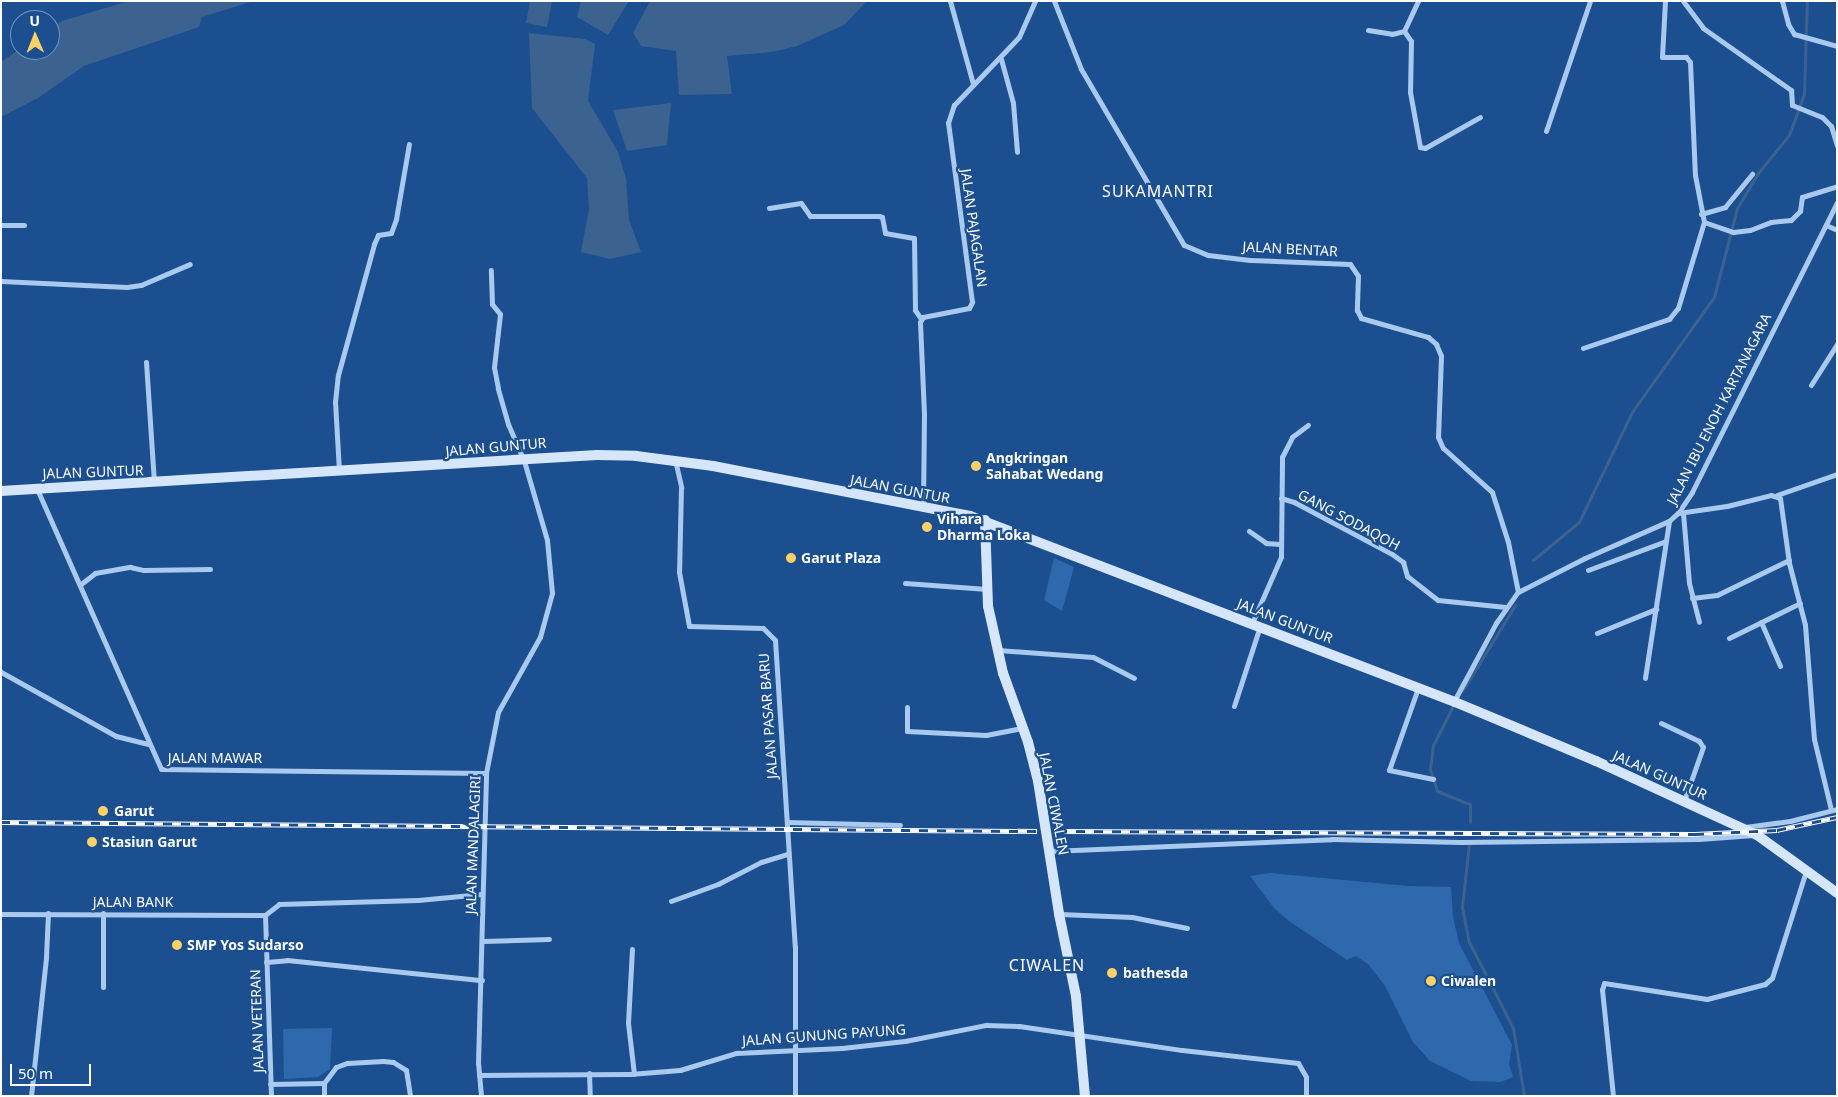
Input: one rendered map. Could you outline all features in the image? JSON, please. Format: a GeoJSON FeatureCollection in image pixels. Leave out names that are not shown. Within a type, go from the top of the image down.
{"type":"FeatureCollection","features":[{"type":"Feature","properties":{"kind":"street"},"geometry":{"type":"LineString","coordinates":[[950,1],[973,84]]}},
{"type":"Feature","properties":{"kind":"street","name":"JALAN PAJAGALAN"},"geometry":{"type":"LineString","coordinates":[[921,319],[972,305],[961,198],[948,124],[954,105],[973,84],[1001,59],[1019,37],[1035,1]]}},
{"type":"Feature","properties":{"kind":"street","name":"JALAN BENTAR"},"geometry":{"type":"LineString","coordinates":[[1054,1],[1082,69],[1184,245],[1208,254],[1250,260],[1350,264],[1358,276],[1358,310],[1361,318],[1428,337],[1436,344],[1441,356],[1438,437],[1444,448],[1492,492],[1508,542],[1518,592]]}},
{"type":"Feature","properties":{"kind":"street"},"geometry":{"type":"LineString","coordinates":[[1404,31],[1418,1]]}},
{"type":"Feature","properties":{"kind":"street"},"geometry":{"type":"LineString","coordinates":[[1546,131],[1590,1]]}},
{"type":"Feature","properties":{"kind":"street"},"geometry":{"type":"LineString","coordinates":[[1583,348],[1669,319],[1678,308],[1704,222],[1701,214],[1696,175],[1690,62],[1686,57],[1662,57],[1664,1]]}},
{"type":"Feature","properties":{"kind":"street"},"geometry":{"type":"LineString","coordinates":[[1683,1],[1703,28],[1792,90],[1792,105],[1803,108],[1828,122],[1837,146]]}},
{"type":"Feature","properties":{"kind":"street"},"geometry":{"type":"LineString","coordinates":[[1782,1],[1788,24],[1800,36],[1837,46]]}},
{"type":"Feature","properties":{"kind":"street"},"geometry":{"type":"LineString","coordinates":[[1368,30],[1392,34],[1404,31]]}},
{"type":"Feature","properties":{"kind":"street"},"geometry":{"type":"LineString","coordinates":[[1404,31],[1411,41],[1409,72],[1420,147],[1425,148],[1480,117]]}},
{"type":"Feature","properties":{"kind":"street"},"geometry":{"type":"LineString","coordinates":[[1001,59],[1013,103],[1017,152]]}},
{"type":"Feature","properties":{"kind":"street"},"geometry":{"type":"LineString","coordinates":[[339,471],[335,402],[338,375],[374,244],[378,235],[391,234],[396,219],[409,144]]}},
{"type":"Feature","properties":{"kind":"street"},"geometry":{"type":"LineString","coordinates":[[1701,214],[1725,208],[1752,174]]}},
{"type":"Feature","properties":{"kind":"street"},"geometry":{"type":"LineString","coordinates":[[1704,222],[1733,232],[1750,230],[1771,222],[1791,220],[1800,211],[1802,198],[1837,186]]}},
{"type":"Feature","properties":{"kind":"street"},"geometry":{"type":"LineString","coordinates":[[769,208],[801,203],[810,216],[879,216],[882,217],[885,233],[914,238],[915,310],[921,319],[918,338],[924,414],[923,509]]}},
{"type":"Feature","properties":{"kind":"street","name":"JALAN IBU ENOH KARTANAGARA"},"geometry":{"type":"LineString","coordinates":[[1454,702],[1506,607],[1518,592],[1669,521],[1681,513],[1837,203]]}},
{"type":"Feature","properties":{"kind":"street"},"geometry":{"type":"LineString","coordinates":[[1,225],[24,225]]}},
{"type":"Feature","properties":{"kind":"street"},"geometry":{"type":"LineString","coordinates":[[1826,225],[1837,230]]}},
{"type":"Feature","properties":{"kind":"street"},"geometry":{"type":"LineString","coordinates":[[1,281],[127,287],[141,285],[190,264]]}},
{"type":"Feature","properties":{"kind":"street","name":"JALAN MANDALAGIRI"},"geometry":{"type":"LineString","coordinates":[[481,1096],[479,1075],[486,773],[498,712],[540,637],[552,593],[547,540],[524,461],[508,424],[494,367],[500,314],[492,304],[491,270]]}},
{"type":"Feature","properties":{"kind":"street"},"geometry":{"type":"LineString","coordinates":[[1812,385],[1837,344]]}},
{"type":"Feature","properties":{"kind":"street"},"geometry":{"type":"LineString","coordinates":[[146,362],[154,483]]}},
{"type":"Feature","properties":{"kind":"street"},"geometry":{"type":"LineString","coordinates":[[1234,706],[1256,624],[1279,566],[1284,451],[1292,437],[1308,425]]}},
{"type":"Feature","properties":{"kind":"street","name":"JALAN GUNTUR"},"geometry":{"type":"LineString","coordinates":[[1,491],[524,461],[596,455],[636,456],[675,460],[985,520],[1469,708],[1684,801],[1756,835],[1807,869],[1837,893]]}},
{"type":"Feature","properties":{"kind":"street","name":"JALAN PASAR BARU"},"geometry":{"type":"LineString","coordinates":[[675,460],[681,487],[679,572],[689,626],[763,628],[775,640],[787,822]]}},
{"type":"Feature","properties":{"kind":"street"},"geometry":{"type":"LineString","coordinates":[[1700,622],[1692,598],[1681,513],[1777,495],[1837,474]]}},
{"type":"Feature","properties":{"kind":"street","name":"JALAN MAWAR"},"geometry":{"type":"LineString","coordinates":[[37,488],[161,769],[486,773]]}},
{"type":"Feature","properties":{"kind":"street"},"geometry":{"type":"LineString","coordinates":[[1742,827],[1790,821],[1834,810],[1814,739],[1809,653],[1777,495]]}},
{"type":"Feature","properties":{"kind":"street","name":"GANG SODAQOH"},"geometry":{"type":"LineString","coordinates":[[1281,498],[1294,502],[1392,554],[1403,562],[1407,576],[1438,600],[1506,607]]}},
{"type":"Feature","properties":{"kind":"street","name":"JALAN CIWALEN"},"geometry":{"type":"LineString","coordinates":[[985,520],[987,588],[998,650],[1038,781],[1059,914],[1076,996],[1081,1034],[1085,1096]]}},
{"type":"Feature","properties":{"kind":"street"},"geometry":{"type":"LineString","coordinates":[[1645,678],[1669,521]]}},
{"type":"Feature","properties":{"kind":"street"},"geometry":{"type":"LineString","coordinates":[[1249,531],[1266,542],[1280,544]]}},
{"type":"Feature","properties":{"kind":"street"},"geometry":{"type":"LineString","coordinates":[[1588,570],[1666,541]]}},
{"type":"Feature","properties":{"kind":"street"},"geometry":{"type":"LineString","coordinates":[[1692,598],[1717,595],[1789,560]]}},
{"type":"Feature","properties":{"kind":"street"},"geometry":{"type":"LineString","coordinates":[[81,584],[95,573],[130,567],[143,570],[210,569]]}},
{"type":"Feature","properties":{"kind":"street"},"geometry":{"type":"LineString","coordinates":[[906,583],[987,588]]}},
{"type":"Feature","properties":{"kind":"street"},"geometry":{"type":"LineString","coordinates":[[1729,638],[1800,603]]}},
{"type":"Feature","properties":{"kind":"street"},"geometry":{"type":"LineString","coordinates":[[1597,634],[1656,609]]}},
{"type":"Feature","properties":{"kind":"street"},"geometry":{"type":"LineString","coordinates":[[1761,622],[1780,666]]}},
{"type":"Feature","properties":{"kind":"street"},"geometry":{"type":"LineString","coordinates":[[998,650],[1093,657],[1134,678]]}},
{"type":"Feature","properties":{"kind":"street"},"geometry":{"type":"LineString","coordinates":[[1,672],[116,736],[149,744]]}},
{"type":"Feature","properties":{"kind":"street"},"geometry":{"type":"LineString","coordinates":[[1418,688],[1389,770],[1433,779]]}},
{"type":"Feature","properties":{"kind":"street"},"geometry":{"type":"LineString","coordinates":[[907,707],[905,726],[908,731],[986,735],[1023,728]]}},
{"type":"Feature","properties":{"kind":"street"},"geometry":{"type":"LineString","coordinates":[[1661,723],[1699,741],[1703,747],[1684,801]]}},
{"type":"Feature","properties":{"kind":"street"},"geometry":{"type":"LineString","coordinates":[[794,1096],[797,992],[787,822],[900,825]]}},
{"type":"Feature","properties":{"kind":"street"},"geometry":{"type":"LineString","coordinates":[[1050,851],[1332,839],[1469,842],[1699,839],[1756,835]]}},
{"type":"Feature","properties":{"kind":"street"},"geometry":{"type":"LineString","coordinates":[[671,901],[718,884],[761,862],[788,854]]}},
{"type":"Feature","properties":{"kind":"street"},"geometry":{"type":"LineString","coordinates":[[1614,1096],[1602,990],[1604,983],[1707,999],[1769,982],[1807,869]]}},
{"type":"Feature","properties":{"kind":"street"},"geometry":{"type":"LineString","coordinates":[[265,915],[271,907],[279,904],[418,900],[482,894]]}},
{"type":"Feature","properties":{"kind":"street"},"geometry":{"type":"LineString","coordinates":[[103,913],[104,988]]}},
{"type":"Feature","properties":{"kind":"street","name":"JALAN BANK"},"geometry":{"type":"LineString","coordinates":[[1,914],[265,915]]}},
{"type":"Feature","properties":{"kind":"street"},"geometry":{"type":"LineString","coordinates":[[31,1096],[46,957],[48,914]]}},
{"type":"Feature","properties":{"kind":"street"},"geometry":{"type":"LineString","coordinates":[[1059,914],[1132,917],[1187,928]]}},
{"type":"Feature","properties":{"kind":"street","name":"JALAN VETERAN"},"geometry":{"type":"LineString","coordinates":[[265,915],[271,1096]]}},
{"type":"Feature","properties":{"kind":"street"},"geometry":{"type":"LineString","coordinates":[[483,941],[549,939]]}},
{"type":"Feature","properties":{"kind":"street"},"geometry":{"type":"LineString","coordinates":[[632,949],[628,1023],[634,1074]]}},
{"type":"Feature","properties":{"kind":"street"},"geometry":{"type":"LineString","coordinates":[[266,962],[286,960],[482,980]]}},
{"type":"Feature","properties":{"kind":"street","name":"JALAN GUNUNG PAYUNG"},"geometry":{"type":"LineString","coordinates":[[479,1075],[634,1074],[680,1070],[736,1053],[905,1041],[986,1025],[1019,1026],[1182,1050],[1298,1064],[1306,1077],[1306,1096]]}},
{"type":"Feature","properties":{"kind":"street"},"geometry":{"type":"LineString","coordinates":[[324,1096],[324,1083],[336,1067],[347,1063],[393,1062],[406,1070],[410,1096]]}},
{"type":"Feature","properties":{"kind":"street"},"geometry":{"type":"LineString","coordinates":[[589,1073],[590,1096]]}},
{"type":"Feature","properties":{"kind":"street"},"geometry":{"type":"LineString","coordinates":[[270,1084],[324,1083]]}},
{"type":"Feature","properties":{"kind":"shaded area"},"geometry":{"type":"Polygon","coordinates":[[[129,1],[254,1],[202,17],[199,27],[84,66],[38,98],[1,117],[1,62],[10,56],[10,60],[60,60],[60,22],[129,1]]]}},
{"type":"Feature","properties":{"kind":"shaded area"},"geometry":{"type":"Polygon","coordinates":[[[530,1],[552,1],[547,27],[526,23],[530,1]]]}},
{"type":"Feature","properties":{"kind":"shaded area"},"geometry":{"type":"Polygon","coordinates":[[[581,1],[629,1],[608,35],[577,17],[581,1]]]}},
{"type":"Feature","properties":{"kind":"shaded area"},"geometry":{"type":"Polygon","coordinates":[[[650,1],[867,1],[844,25],[797,46],[772,52],[727,56],[732,94],[679,95],[676,51],[641,46],[633,33],[650,1]]]}},
{"type":"Feature","properties":{"kind":"shaded area"},"geometry":{"type":"Polygon","coordinates":[[[529,33],[585,39],[595,44],[588,101],[618,152],[626,179],[629,220],[641,252],[610,259],[581,252],[589,209],[587,178],[532,108],[529,33]]]}},
{"type":"Feature","properties":{"kind":"shaded area"},"geometry":{"type":"Polygon","coordinates":[[[671,103],[667,145],[627,151],[613,110],[671,103]]]}},
{"type":"Feature","properties":{"kind":"shaded area"},"geometry":{"type":"Polygon","coordinates":[[[1054,558],[1074,567],[1062,611],[1044,600],[1054,558]]]}},
{"type":"Feature","properties":{"kind":"shaded area","name":"Ciwalen"},"geometry":{"type":"Polygon","coordinates":[[[1270,873],[1408,886],[1451,887],[1453,917],[1459,943],[1512,1045],[1509,1064],[1513,1077],[1501,1082],[1471,1081],[1430,1061],[1413,1042],[1385,986],[1369,965],[1356,956],[1347,960],[1289,921],[1274,908],[1250,876],[1270,873]]]}},
{"type":"Feature","properties":{"kind":"shaded area"},"geometry":{"type":"Polygon","coordinates":[[[332,1028],[330,1069],[318,1077],[284,1079],[283,1029],[332,1028]]]}},
{"type":"Feature","properties":{"kind":"waterway"},"geometry":{"type":"LineString","coordinates":[[1533,560],[1579,522],[1632,412],[1714,297],[1737,208],[1758,173],[1789,135],[1804,94],[1807,1]]}},
{"type":"Feature","properties":{"kind":"waterway"},"geometry":{"type":"LineString","coordinates":[[1463,690],[1515,605]]}},
{"type":"Feature","properties":{"kind":"waterway"},"geometry":{"type":"LineString","coordinates":[[1454,704],[1433,745],[1430,769],[1437,791],[1470,804],[1470,822]]}},
{"type":"Feature","properties":{"kind":"waterway"},"geometry":{"type":"LineString","coordinates":[[1469,843],[1462,907],[1469,942],[1513,1028],[1524,1096]]}},
{"type":"Feature","properties":{"kind":"railway"},"geometry":{"type":"LineString","coordinates":[[1058,831],[1695,834],[1777,830],[1837,817]]}},
{"type":"Feature","properties":{"kind":"railway"},"geometry":{"type":"LineString","coordinates":[[1,822],[1037,831]]}},
{"type":"Feature","properties":{"kind":"place","name":"Angkringan Sahabat Wedang"},"geometry":{"type":"Point","coordinates":[976,466]}},
{"type":"Feature","properties":{"kind":"place","name":"Vihara Dharma Loka"},"geometry":{"type":"Point","coordinates":[927,527]}},
{"type":"Feature","properties":{"kind":"place","name":"Garut Plaza"},"geometry":{"type":"Point","coordinates":[791,558]}},
{"type":"Feature","properties":{"kind":"place","name":"Garut"},"geometry":{"type":"Point","coordinates":[103,811]}},
{"type":"Feature","properties":{"kind":"place","name":"Stasiun Garut"},"geometry":{"type":"Point","coordinates":[92,842]}},
{"type":"Feature","properties":{"kind":"place","name":"SMP Yos Sudarso"},"geometry":{"type":"Point","coordinates":[177,945]}},
{"type":"Feature","properties":{"kind":"place","name":"bathesda"},"geometry":{"type":"Point","coordinates":[1112,973]}},
{"type":"Feature","properties":{"kind":"place","name":"Ciwalen"},"geometry":{"type":"Point","coordinates":[1431,981]}},
{"type":"Feature","properties":{"kind":"district","name":"SUKAMANTRI"},"geometry":{"type":"Point","coordinates":[1158,191]}},
{"type":"Feature","properties":{"kind":"district","name":"CIWALEN"},"geometry":{"type":"Point","coordinates":[1047,965]}}]}
